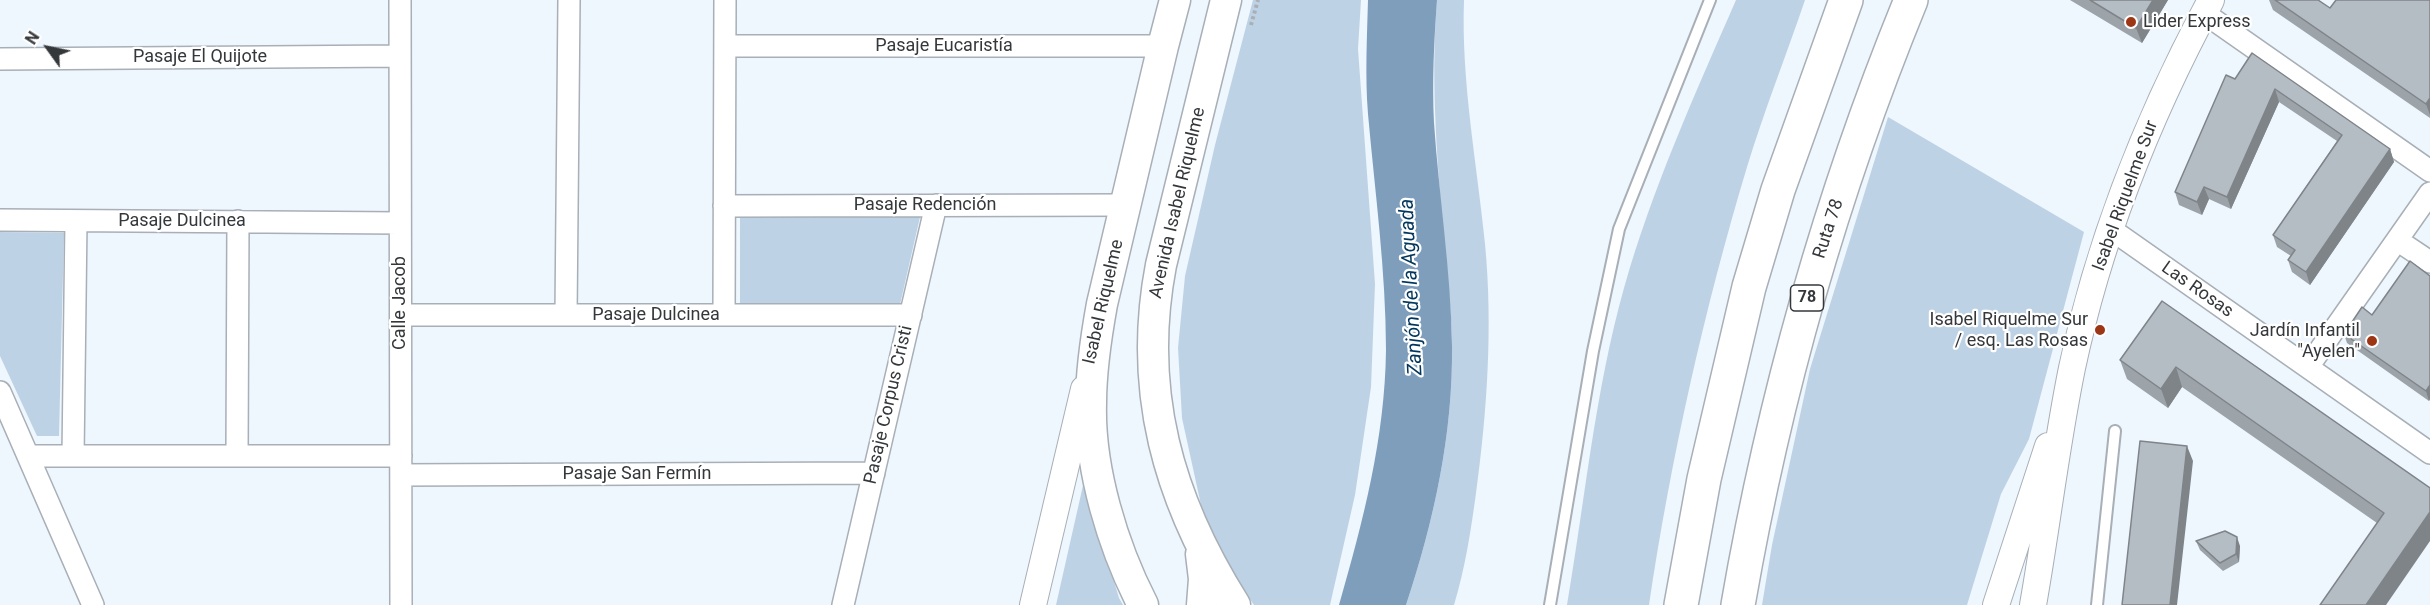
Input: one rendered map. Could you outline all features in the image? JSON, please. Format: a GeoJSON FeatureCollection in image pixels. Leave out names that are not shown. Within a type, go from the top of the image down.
{"type":"FeatureCollection","features":[{"type":"Feature","properties":{"kind":"highway"},"geometry":{"type":"LineString","coordinates":[[1681,605],[1704,478],[1749,287],[1778,190],[1846,0]]}},
{"type":"Feature","properties":{"kind":"highway","name":"Ruta 78"},"geometry":{"type":"LineString","coordinates":[[1738,605],[1768,454],[1806,303],[1861,130],[1911,0]]}},
{"type":"Feature","properties":{"kind":"main road","name":"Isabel Riquelme"},"geometry":{"type":"LineString","coordinates":[[1095,345],[1125,205],[1175,0]]}},
{"type":"Feature","properties":{"kind":"main road","name":"Avenida Isabel Riquelme"},"geometry":{"type":"LineString","coordinates":[[1200,543],[1173,480],[1157,409],[1152,354],[1156,294],[1226,0]]}},
{"type":"Feature","properties":{"kind":"main road"},"geometry":{"type":"LineString","coordinates":[[1095,345],[1090,405],[1096,463],[1115,542],[1143,605]]}},
{"type":"Feature","properties":{"kind":"main road"},"geometry":{"type":"LineString","coordinates":[[1200,543],[1204,579],[1202,605]]}},
{"type":"Feature","properties":{"kind":"main road"},"geometry":{"type":"LineString","coordinates":[[1200,543],[1235,605]]}},
{"type":"Feature","properties":{"kind":"street","name":"Calle Jacob"},"geometry":{"type":"LineString","coordinates":[[399,0],[401,605]]}},
{"type":"Feature","properties":{"kind":"street"},"geometry":{"type":"LineString","coordinates":[[566,315],[569,0]]}},
{"type":"Feature","properties":{"kind":"street"},"geometry":{"type":"LineString","coordinates":[[724,315],[725,0]]}},
{"type":"Feature","properties":{"kind":"street"},"geometry":{"type":"LineString","coordinates":[[2207,7],[2430,171]]}},
{"type":"Feature","properties":{"kind":"street","name":"Isabel Riquelme Sur"},"geometry":{"type":"LineString","coordinates":[[2033,605],[2066,401],[2081,331],[2112,230],[2148,131],[2173,73],[2207,7]]}},
{"type":"Feature","properties":{"kind":"street","name":"Pasaje Eucaristía"},"geometry":{"type":"LineString","coordinates":[[725,46],[1163,46]]}},
{"type":"Feature","properties":{"kind":"street","name":"Pasaje El Quijote"},"geometry":{"type":"LineString","coordinates":[[0,59],[400,56]]}},
{"type":"Feature","properties":{"kind":"street"},"geometry":{"type":"LineString","coordinates":[[2308,367],[2430,193]]}},
{"type":"Feature","properties":{"kind":"street","name":"Pasaje Corpus Cristi"},"geometry":{"type":"LineString","coordinates":[[843,605],[936,205]]}},
{"type":"Feature","properties":{"kind":"street","name":"Pasaje Redención"},"geometry":{"type":"LineString","coordinates":[[724,206],[1125,205]]}},
{"type":"Feature","properties":{"kind":"street","name":"Pasaje Dulcinea"},"geometry":{"type":"LineString","coordinates":[[0,220],[400,223]]}},
{"type":"Feature","properties":{"kind":"street"},"geometry":{"type":"LineString","coordinates":[[73,456],[76,221]]}},
{"type":"Feature","properties":{"kind":"street"},"geometry":{"type":"LineString","coordinates":[[237,456],[238,221]]}},
{"type":"Feature","properties":{"kind":"street","name":"Las Rosas"},"geometry":{"type":"LineString","coordinates":[[2112,230],[2430,453]]}},
{"type":"Feature","properties":{"kind":"street"},"geometry":{"type":"LineString","coordinates":[[2397,240],[2430,262]]}},
{"type":"Feature","properties":{"kind":"street","name":"Pasaje Dulcinea"},"geometry":{"type":"LineString","coordinates":[[400,315],[911,315]]}},
{"type":"Feature","properties":{"kind":"street","name":"Isabel Riquelme"},"geometry":{"type":"LineString","coordinates":[[1033,605],[1095,345]]}},
{"type":"Feature","properties":{"kind":"street"},"geometry":{"type":"LineString","coordinates":[[0,392],[93,605]]}},
{"type":"Feature","properties":{"kind":"street","name":"Isabel Riquelme Sur"},"geometry":{"type":"LineString","coordinates":[[1996,605],[2043,457],[2066,401]]}},
{"type":"Feature","properties":{"kind":"street","name":"Pasaje San Fermín"},"geometry":{"type":"LineString","coordinates":[[28,456],[237,456],[401,465],[873,473]]}},
{"type":"Feature","properties":{"kind":"lane"},"geometry":{"type":"LineString","coordinates":[[1550,605],[1593,351],[1619,229],[1703,24],[1710,0]]}},
{"type":"Feature","properties":{"kind":"lane"},"geometry":{"type":"LineString","coordinates":[[2097,605],[2115,431]]}},
{"type":"Feature","properties":{"kind":"path"},"geometry":{"type":"LineString","coordinates":[[1249,34],[1258,0]]}},
{"type":"Feature","properties":{"kind":"shaded area"},"geometry":{"type":"Polygon","coordinates":[[[1253,0],[1361,0],[1358,49],[1375,284],[1371,387],[1355,495],[1330,605],[1254,605],[1224,562],[1201,505],[1182,418],[1178,348],[1185,276],[1215,145],[1253,0]]]}},
{"type":"Feature","properties":{"kind":"shaded area"},"geometry":{"type":"Polygon","coordinates":[[[1437,0],[1464,0],[1467,92],[1485,244],[1489,307],[1488,369],[1483,432],[1470,535],[1454,605],[1406,605],[1425,541],[1440,477],[1451,379],[1451,323],[1436,128],[1434,64],[1437,0]]]}},
{"type":"Feature","properties":{"kind":"shaded area"},"geometry":{"type":"Polygon","coordinates":[[[1736,0],[1805,0],[1754,146],[1717,275],[1678,440],[1649,605],[1567,605],[1605,366],[1624,288],[1661,178],[1736,0]]]}},
{"type":"Feature","properties":{"kind":"shaded area"},"geometry":{"type":"Polygon","coordinates":[[[1888,117],[2084,232],[2029,439],[2001,494],[1967,605],[1762,605],[1772,545],[1810,369],[1888,117]]]}},
{"type":"Feature","properties":{"kind":"shaded area"},"geometry":{"type":"Polygon","coordinates":[[[740,217],[920,217],[899,309],[740,309],[740,217]]]}},
{"type":"Feature","properties":{"kind":"shaded area"},"geometry":{"type":"Polygon","coordinates":[[[0,232],[64,233],[59,436],[37,436],[0,356],[0,232]]]}},
{"type":"Feature","properties":{"kind":"shaded area"},"geometry":{"type":"Polygon","coordinates":[[[1084,481],[1119,598],[1123,605],[1056,605],[1084,481]]]}},
{"type":"Feature","properties":{"kind":"water","name":"Zanjón de la Aguada"},"geometry":{"type":"Polygon","coordinates":[[[1368,0],[1437,0],[1434,123],[1449,290],[1451,379],[1440,477],[1425,541],[1406,605],[1339,605],[1371,479],[1385,383],[1384,291],[1367,100],[1368,0]]]}},
{"type":"Feature","properties":{"kind":"building"},"geometry":{"type":"Polygon","coordinates":[[[2090,0],[2153,0],[2136,28],[2090,0]]]}},
{"type":"Feature","properties":{"kind":"building"},"geometry":{"type":"Polygon","coordinates":[[[2275,0],[2318,0],[2330,8],[2336,0],[2430,0],[2430,98],[2426,104],[2275,0]]]}},
{"type":"Feature","properties":{"kind":"building"},"geometry":{"type":"Polygon","coordinates":[[[2252,53],[2390,149],[2306,272],[2288,260],[2295,250],[2273,235],[2342,135],[2275,89],[2227,197],[2204,187],[2197,202],[2175,192],[2226,75],[2235,79],[2252,53]]]}},
{"type":"Feature","properties":{"kind":"building"},"geometry":{"type":"Polygon","coordinates":[[[2410,261],[2430,276],[2430,385],[2426,391],[2344,334],[2362,307],[2372,315],[2410,261]]]}},
{"type":"Feature","properties":{"kind":"building"},"geometry":{"type":"Polygon","coordinates":[[[2162,301],[2430,488],[2430,512],[2366,605],[2320,605],[2384,513],[2176,367],[2161,389],[2120,360],[2162,301]]]}},
{"type":"Feature","properties":{"kind":"building"},"geometry":{"type":"Polygon","coordinates":[[[2140,441],[2187,446],[2170,605],[2122,605],[2140,441]]]}},
{"type":"Feature","properties":{"kind":"building"},"geometry":{"type":"Polygon","coordinates":[[[2225,531],[2237,537],[2236,554],[2220,563],[2196,541],[2225,531]]]}},
{"type":"Feature","properties":{"kind":"place","name":"Lider Express"},"geometry":{"type":"Point","coordinates":[2131,22]}},
{"type":"Feature","properties":{"kind":"place","name":"Isabel Riquelme Sur / esq. Las Rosas"},"geometry":{"type":"Point","coordinates":[2100,330]}},
{"type":"Feature","properties":{"kind":"place","name":"Jardín Infantil \"Ayelen\""},"geometry":{"type":"Point","coordinates":[2372,341]}}]}
